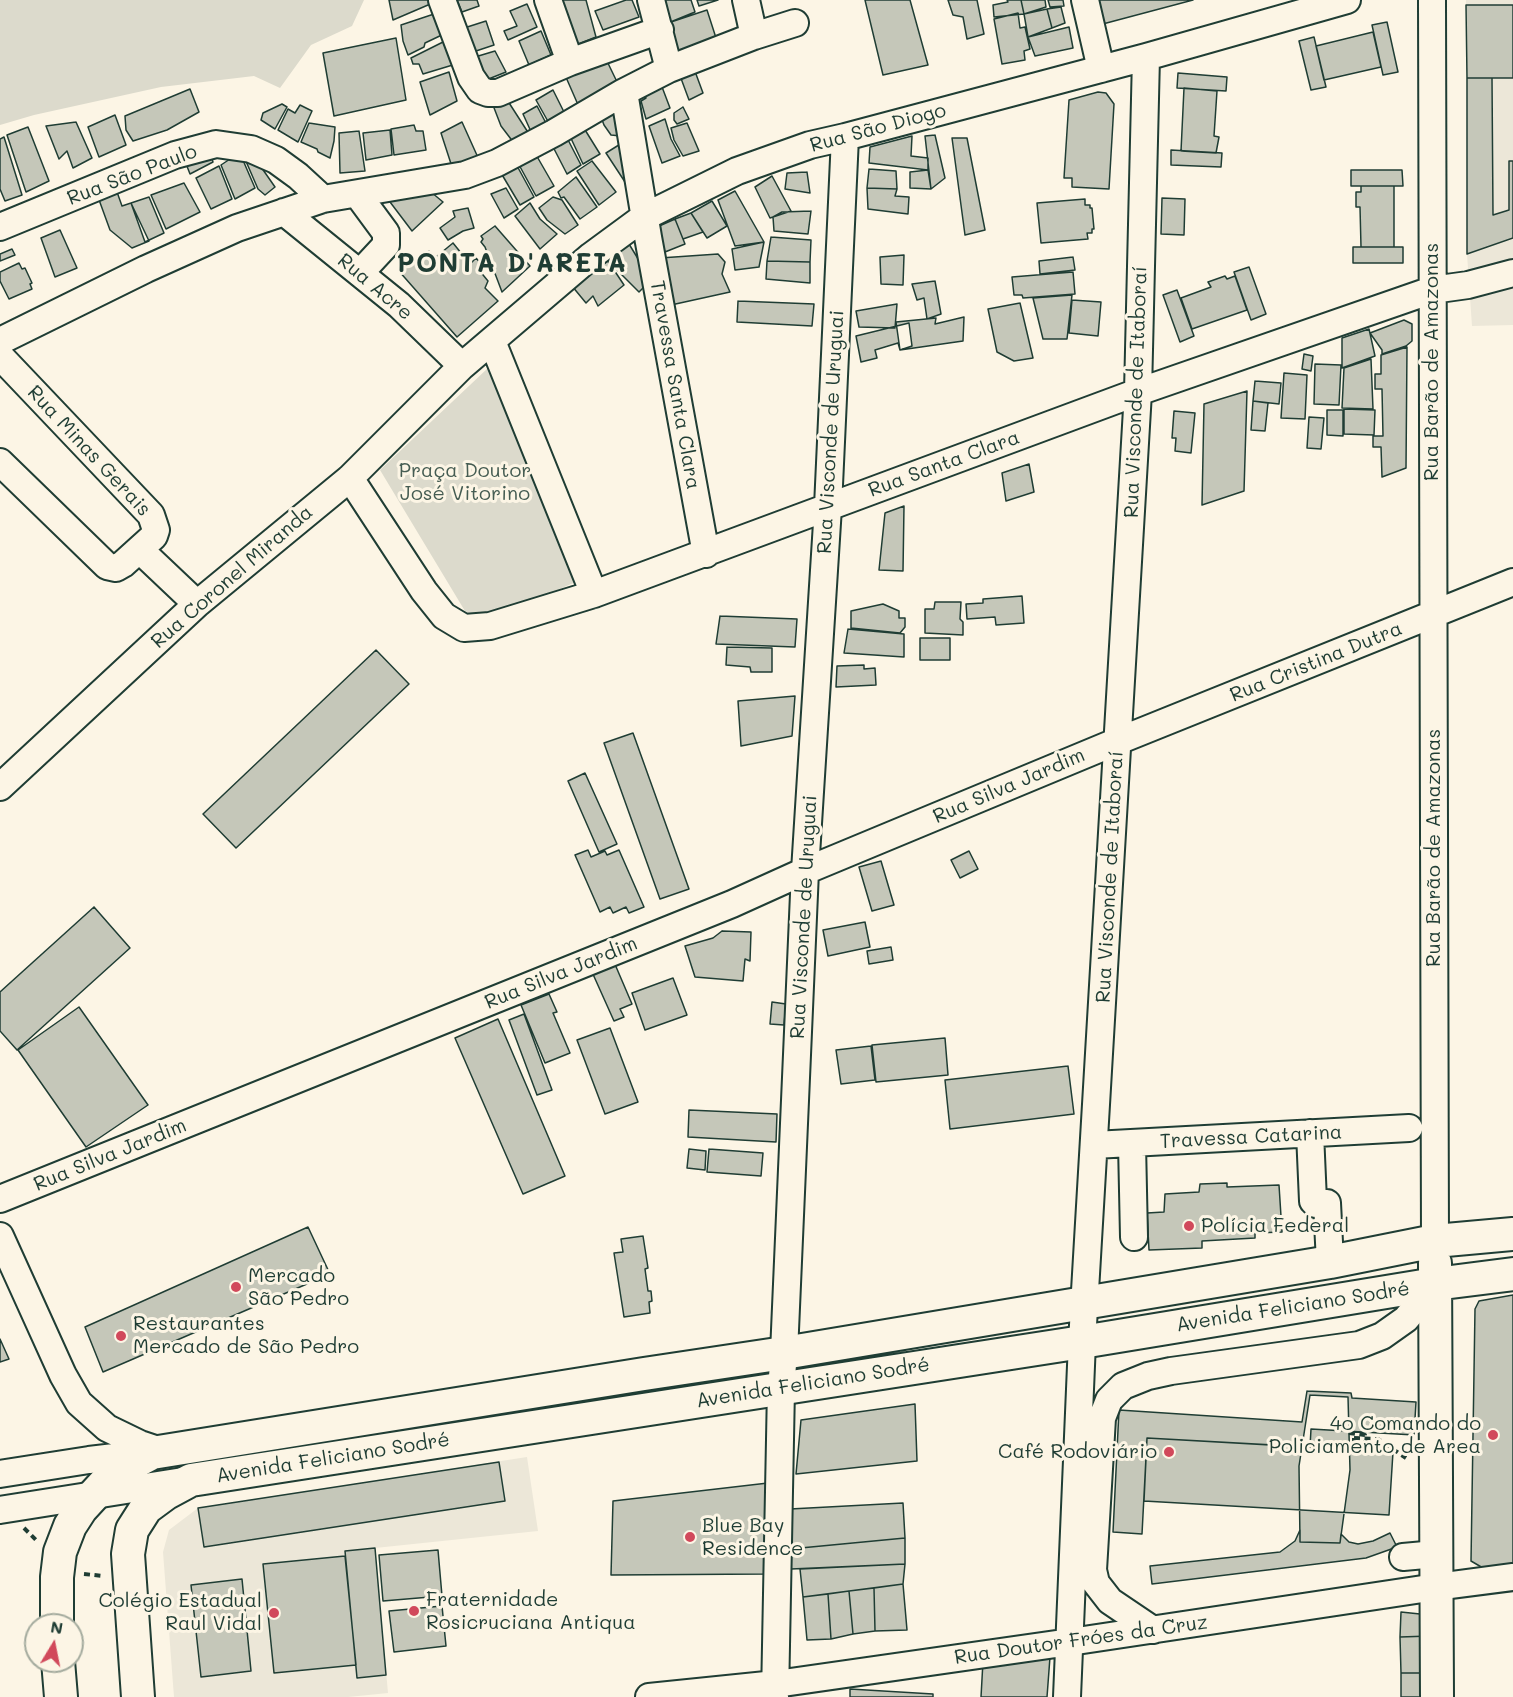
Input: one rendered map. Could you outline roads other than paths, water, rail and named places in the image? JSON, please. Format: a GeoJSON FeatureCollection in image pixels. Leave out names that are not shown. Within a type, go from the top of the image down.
{"type":"FeatureCollection","features":[{"type":"Feature","properties":{"kind":"main road","name":"Avenida Feliciano Sodré"},"geometry":{"type":"LineString","coordinates":[[157,1452],[1086,1304],[1330,1262],[1435,1241],[1513,1234]]}},
{"type":"Feature","properties":{"kind":"main road","name":"Rua Barão de Amazonas"},"geometry":{"type":"LineString","coordinates":[[1435,1241],[1436,1284],[1422,1460],[1436,1554],[1437,1697]]}},
{"type":"Feature","properties":{"kind":"main road","name":"Avenida Feliciano Sodré"},"geometry":{"type":"LineString","coordinates":[[138,1697],[128,1554],[132,1530],[146,1508],[165,1494],[191,1480],[1436,1284],[1513,1274]]}},
{"type":"Feature","properties":{"kind":"main road"},"geometry":{"type":"LineString","coordinates":[[59,1613],[66,1573],[60,1552],[70,1526],[93,1495],[118,1473],[157,1452]]}},
{"type":"Feature","properties":{"kind":"main road"},"geometry":{"type":"LineString","coordinates":[[59,1673],[61,1697]]}},
{"type":"Feature","properties":{"kind":"street"},"geometry":{"type":"LineString","coordinates":[[442,0],[471,77],[480,90],[488,93],[498,93],[570,62],[660,30]]}},
{"type":"Feature","properties":{"kind":"street"},"geometry":{"type":"LineString","coordinates":[[548,0],[570,62]]}},
{"type":"Feature","properties":{"kind":"street"},"geometry":{"type":"LineString","coordinates":[[651,0],[669,69]]}},
{"type":"Feature","properties":{"kind":"street"},"geometry":{"type":"LineString","coordinates":[[746,0],[754,36]]}},
{"type":"Feature","properties":{"kind":"street"},"geometry":{"type":"LineString","coordinates":[[1085,0],[1101,69]]}},
{"type":"Feature","properties":{"kind":"street","name":"Rua São Diogo"},"geometry":{"type":"LineString","coordinates":[[462,366],[591,256],[644,217],[737,171],[810,145],[1146,57],[1347,0]]}},
{"type":"Feature","properties":{"kind":"street","name":"Rua Barão de Amazonas"},"geometry":{"type":"LineString","coordinates":[[1432,0],[1435,1241]]}},
{"type":"Feature","properties":{"kind":"street"},"geometry":{"type":"LineString","coordinates":[[0,341],[199,244],[237,228],[323,200],[465,175],[497,164],[669,69],[754,36],[795,23]]}},
{"type":"Feature","properties":{"kind":"street","name":"Rua Visconde de Itaboraí"},"geometry":{"type":"LineString","coordinates":[[1067,1697],[1082,1341],[1086,1304],[1138,392],[1146,57]]}},
{"type":"Feature","properties":{"kind":"street","name":"Travessa Santa Clara"},"geometry":{"type":"LineString","coordinates":[[624,92],[644,217],[706,554]]}},
{"type":"Feature","properties":{"kind":"street","name":"Rua Visconde de Uruguai"},"geometry":{"type":"LineString","coordinates":[[775,1690],[781,1388],[805,871],[828,507],[845,137]]}},
{"type":"Feature","properties":{"kind":"street","name":"Rua São Paulo"},"geometry":{"type":"LineString","coordinates":[[0,227],[175,155],[216,144],[251,149],[276,160],[298,176],[323,200]]}},
{"type":"Feature","properties":{"kind":"street"},"geometry":{"type":"LineString","coordinates":[[358,195],[386,233],[386,245],[360,273]]}},
{"type":"Feature","properties":{"kind":"street","name":"Rua Acre"},"geometry":{"type":"LineString","coordinates":[[284,212],[399,305],[462,366]]}},
{"type":"Feature","properties":{"kind":"street","name":"Rua Santa Clara"},"geometry":{"type":"LineString","coordinates":[[350,478],[424,591],[444,616],[464,628],[490,626],[594,594],[1138,392],[1432,290],[1468,285],[1513,273]]}},
{"type":"Feature","properties":{"kind":"street"},"geometry":{"type":"LineString","coordinates":[[492,340],[594,594]]}},
{"type":"Feature","properties":{"kind":"street","name":"Rua Minas Gerais"},"geometry":{"type":"LineString","coordinates":[[0,356],[151,515],[156,530],[154,536],[116,568],[107,566],[0,462]]}},
{"type":"Feature","properties":{"kind":"street","name":"Rua Coronel Miranda"},"geometry":{"type":"LineString","coordinates":[[0,787],[197,604],[350,478],[462,366]]}},
{"type":"Feature","properties":{"kind":"street","name":"Rua Minas Gerais"},"geometry":{"type":"LineString","coordinates":[[140,550],[197,604]]}},
{"type":"Feature","properties":{"kind":"street","name":"Rua Cristina Dutra"},"geometry":{"type":"LineString","coordinates":[[1118,741],[1513,582]]}},
{"type":"Feature","properties":{"kind":"street","name":"Rua Silva Jardim"},"geometry":{"type":"LineString","coordinates":[[0,1199],[710,913],[1118,741]]}},
{"type":"Feature","properties":{"kind":"street","name":"Travessa Catarina"},"geometry":{"type":"LineString","coordinates":[[1094,1145],[1409,1128]]}},
{"type":"Feature","properties":{"kind":"street"},"geometry":{"type":"LineString","coordinates":[[1310,1133],[1313,1201],[1316,1204],[1327,1203],[1330,1262]]}},
{"type":"Feature","properties":{"kind":"street"},"geometry":{"type":"LineString","coordinates":[[1132,1144],[1134,1238]]}},
{"type":"Feature","properties":{"kind":"street"},"geometry":{"type":"LineString","coordinates":[[0,1236],[63,1375],[79,1403],[107,1428],[157,1452]]}},
{"type":"Feature","properties":{"kind":"street"},"geometry":{"type":"LineString","coordinates":[[1153,1630],[1110,1600],[1096,1584],[1093,1570],[1102,1418],[1108,1400],[1124,1386],[1148,1376],[1359,1344],[1382,1336],[1406,1319],[1436,1284]]}},
{"type":"Feature","properties":{"kind":"street"},"geometry":{"type":"LineString","coordinates":[[0,1474],[157,1452]]}},
{"type":"Feature","properties":{"kind":"street"},"geometry":{"type":"LineString","coordinates":[[2,1510],[191,1480]]}},
{"type":"Feature","properties":{"kind":"street"},"geometry":{"type":"LineString","coordinates":[[1403,1557],[1436,1554]]}},
{"type":"Feature","properties":{"kind":"street","name":"Rua Doutor Fróes da Cruz"},"geometry":{"type":"LineString","coordinates":[[649,1697],[775,1690],[1070,1642],[1513,1577]]}},
{"type":"Feature","properties":{"kind":"place","name":"Polícia Federal"},"geometry":{"type":"Point","coordinates":[1189,1226]}},
{"type":"Feature","properties":{"kind":"place","name":"Mercado São Pedro"},"geometry":{"type":"Point","coordinates":[236,1287]}},
{"type":"Feature","properties":{"kind":"place","name":"Restaurantes Mercado de São Pedro"},"geometry":{"type":"Point","coordinates":[121,1336]}},
{"type":"Feature","properties":{"kind":"place","name":"4o Comando do Policiamento de Area"},"geometry":{"type":"Point","coordinates":[1493,1435]}},
{"type":"Feature","properties":{"kind":"place","name":"Café Rodoviário"},"geometry":{"type":"Point","coordinates":[1169,1452]}},
{"type":"Feature","properties":{"kind":"place","name":"Blue Bay Residence"},"geometry":{"type":"Point","coordinates":[690,1537]}},
{"type":"Feature","properties":{"kind":"place","name":"Fraternidade Rosicruciana Antiqua"},"geometry":{"type":"Point","coordinates":[414,1611]}},
{"type":"Feature","properties":{"kind":"place","name":"Colégio Estadual Raul Vidal"},"geometry":{"type":"Point","coordinates":[274,1613]}},
{"type":"Feature","properties":{"kind":"district","name":"PONTA D'AREIA"},"geometry":{"type":"Point","coordinates":[512,264]}},
{"type":"Feature","properties":{"kind":"park label","name":"Praça Doutor José Vitorino"},"geometry":{"type":"Point","coordinates":[465,482]}}]}
